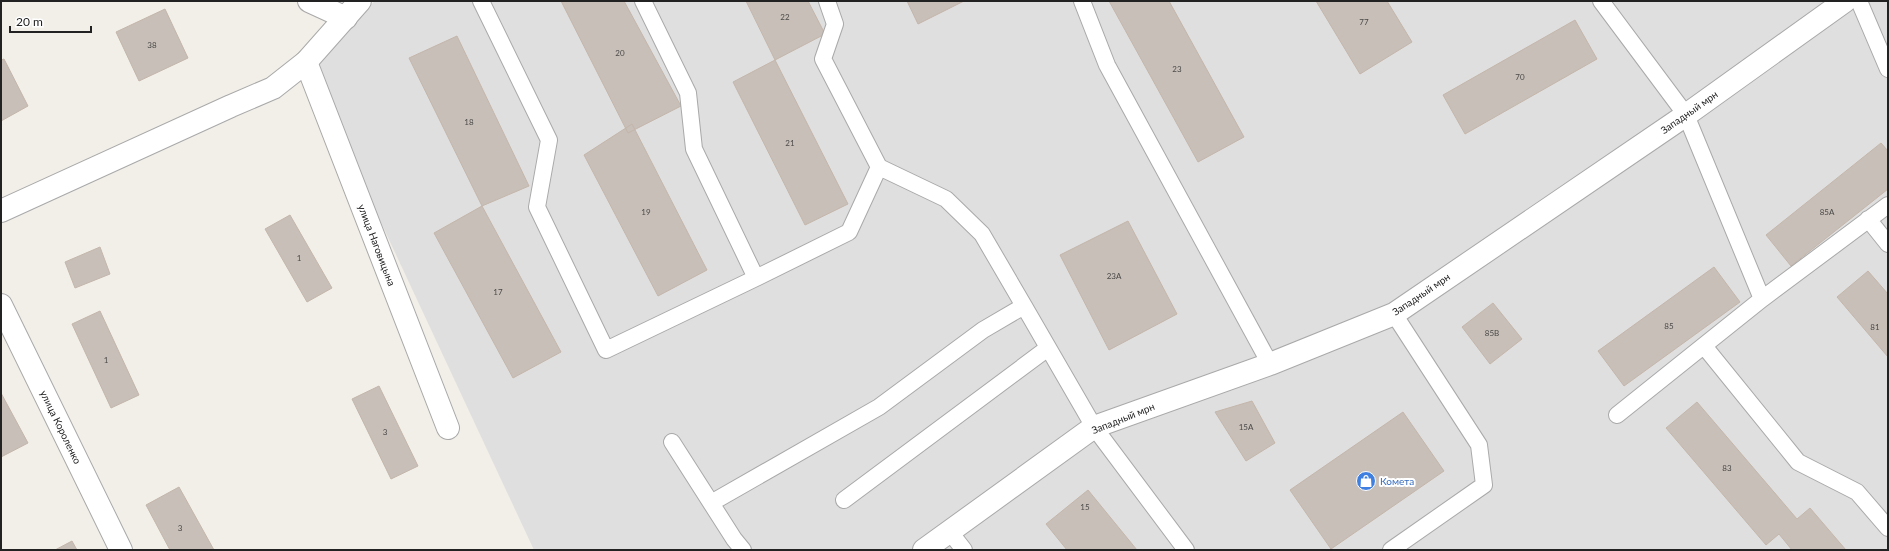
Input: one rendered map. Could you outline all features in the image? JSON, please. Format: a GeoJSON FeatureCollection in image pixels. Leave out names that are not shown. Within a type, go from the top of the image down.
{"type":"FeatureCollection","features":[{"type":"Feature","properties":{"kind":"street"},"geometry":{"type":"LineString","coordinates":[[309,1],[346,18]]}},
{"type":"Feature","properties":{"kind":"street"},"geometry":{"type":"LineString","coordinates":[[1,211],[273,88],[306,62],[360,1]]}},
{"type":"Feature","properties":{"kind":"street","name":"Западный мрн"},"geometry":{"type":"LineString","coordinates":[[924,550],[1094,427],[1270,364],[1394,314],[1686,116],[1845,1]]}},
{"type":"Feature","properties":{"kind":"street","name":"улица Наговицына"},"geometry":{"type":"LineString","coordinates":[[306,62],[448,428]]}},
{"type":"Feature","properties":{"kind":"street","name":"улица Короленко"},"geometry":{"type":"LineString","coordinates":[[1,305],[121,550]]}},
{"type":"Feature","properties":{"kind":"lane"},"geometry":{"type":"LineString","coordinates":[[481,1],[549,140],[537,207],[606,350],[849,232],[879,167]]}},
{"type":"Feature","properties":{"kind":"lane"},"geometry":{"type":"LineString","coordinates":[[643,1],[688,93],[694,149],[756,278]]}},
{"type":"Feature","properties":{"kind":"lane"},"geometry":{"type":"LineString","coordinates":[[827,1],[835,24],[823,59],[879,167],[946,199],[982,234],[1094,427],[1186,550]]}},
{"type":"Feature","properties":{"kind":"lane"},"geometry":{"type":"LineString","coordinates":[[1082,1],[1107,65],[1270,364]]}},
{"type":"Feature","properties":{"kind":"lane"},"geometry":{"type":"LineString","coordinates":[[1601,1],[1686,116],[1762,299]]}},
{"type":"Feature","properties":{"kind":"lane"},"geometry":{"type":"LineString","coordinates":[[1859,1],[1888,69]]}},
{"type":"Feature","properties":{"kind":"lane"},"geometry":{"type":"LineString","coordinates":[[1617,415],[1762,299],[1888,204]]}},
{"type":"Feature","properties":{"kind":"lane"},"geometry":{"type":"LineString","coordinates":[[1868,219],[1888,244]]}},
{"type":"Feature","properties":{"kind":"lane"},"geometry":{"type":"LineString","coordinates":[[711,503],[879,407],[984,330],[1024,306]]}},
{"type":"Feature","properties":{"kind":"lane"},"geometry":{"type":"LineString","coordinates":[[1391,550],[1484,485],[1479,445],[1394,314]]}},
{"type":"Feature","properties":{"kind":"lane"},"geometry":{"type":"LineString","coordinates":[[1704,346],[1798,462],[1857,492],[1888,528]]}},
{"type":"Feature","properties":{"kind":"lane"},"geometry":{"type":"LineString","coordinates":[[844,500],[1048,348]]}},
{"type":"Feature","properties":{"kind":"lane"},"geometry":{"type":"LineString","coordinates":[[672,442],[734,539],[743,550]]}},
{"type":"Feature","properties":{"kind":"lane"},"geometry":{"type":"LineString","coordinates":[[950,532],[964,550]]}},
{"type":"Feature","properties":{"kind":"shaded area"},"geometry":{"type":"Polygon","coordinates":[[[375,1],[1888,1],[1888,550],[534,550],[306,62],[375,1]]]}},
{"type":"Feature","properties":{"kind":"building"},"geometry":{"type":"Polygon","coordinates":[[[561,1],[624,1],[681,106],[628,133],[561,1]]]}},
{"type":"Feature","properties":{"kind":"building"},"geometry":{"type":"Polygon","coordinates":[[[746,1],[808,1],[825,34],[775,60],[746,1]]]}},
{"type":"Feature","properties":{"kind":"building"},"geometry":{"type":"Polygon","coordinates":[[[907,1],[964,1],[918,24],[907,1]]]}},
{"type":"Feature","properties":{"kind":"building"},"geometry":{"type":"Polygon","coordinates":[[[1109,1],[1169,1],[1244,137],[1198,162],[1109,1]]]}},
{"type":"Feature","properties":{"kind":"building"},"geometry":{"type":"Polygon","coordinates":[[[1316,1],[1387,1],[1412,42],[1360,74],[1316,1]]]}},
{"type":"Feature","properties":{"kind":"building"},"geometry":{"type":"Polygon","coordinates":[[[165,9],[188,58],[139,81],[116,32],[165,9]]]}},
{"type":"Feature","properties":{"kind":"building"},"geometry":{"type":"Polygon","coordinates":[[[1575,20],[1597,59],[1465,134],[1443,95],[1575,20]]]}},
{"type":"Feature","properties":{"kind":"building"},"geometry":{"type":"Polygon","coordinates":[[[457,36],[529,186],[482,206],[409,58],[457,36]]]}},
{"type":"Feature","properties":{"kind":"building"},"geometry":{"type":"Polygon","coordinates":[[[4,59],[28,106],[1,121],[1,60],[4,59]]]}},
{"type":"Feature","properties":{"kind":"building"},"geometry":{"type":"Polygon","coordinates":[[[775,60],[848,204],[805,225],[733,82],[775,60]]]}},
{"type":"Feature","properties":{"kind":"building"},"geometry":{"type":"Polygon","coordinates":[[[632,124],[707,270],[658,296],[584,155],[632,124]]]}},
{"type":"Feature","properties":{"kind":"building"},"geometry":{"type":"Polygon","coordinates":[[[1881,143],[1888,151],[1888,189],[1791,266],[1766,235],[1881,143]]]}},
{"type":"Feature","properties":{"kind":"building"},"geometry":{"type":"Polygon","coordinates":[[[482,206],[561,352],[513,378],[434,233],[482,206]]]}},
{"type":"Feature","properties":{"kind":"building"},"geometry":{"type":"Polygon","coordinates":[[[290,215],[332,288],[307,302],[265,229],[290,215]]]}},
{"type":"Feature","properties":{"kind":"building"},"geometry":{"type":"Polygon","coordinates":[[[1128,221],[1177,314],[1109,350],[1060,255],[1128,221]]]}},
{"type":"Feature","properties":{"kind":"building"},"geometry":{"type":"Polygon","coordinates":[[[100,247],[110,274],[75,288],[65,262],[100,247]]]}},
{"type":"Feature","properties":{"kind":"building"},"geometry":{"type":"Polygon","coordinates":[[[1714,267],[1740,302],[1624,386],[1598,351],[1714,267]]]}},
{"type":"Feature","properties":{"kind":"building"},"geometry":{"type":"Polygon","coordinates":[[[1868,271],[1888,294],[1888,357],[1837,297],[1868,271]]]}},
{"type":"Feature","properties":{"kind":"building"},"geometry":{"type":"Polygon","coordinates":[[[1493,303],[1522,339],[1490,364],[1462,327],[1493,303]]]}},
{"type":"Feature","properties":{"kind":"building"},"geometry":{"type":"Polygon","coordinates":[[[100,311],[139,395],[111,408],[72,324],[100,311]]]}},
{"type":"Feature","properties":{"kind":"building"},"geometry":{"type":"Polygon","coordinates":[[[379,386],[418,466],[391,479],[352,399],[379,386]]]}},
{"type":"Feature","properties":{"kind":"building"},"geometry":{"type":"Polygon","coordinates":[[[1,393],[28,443],[1,457],[1,393]]]}},
{"type":"Feature","properties":{"kind":"building"},"geometry":{"type":"Polygon","coordinates":[[[1252,401],[1275,443],[1246,461],[1215,412],[1252,401]]]}},
{"type":"Feature","properties":{"kind":"building"},"geometry":{"type":"Polygon","coordinates":[[[1697,402],[1797,519],[1810,508],[1846,550],[1792,550],[1779,534],[1766,545],[1666,428],[1697,402]]]}},
{"type":"Feature","properties":{"kind":"building"},"geometry":{"type":"Polygon","coordinates":[[[1403,412],[1444,471],[1331,549],[1290,490],[1403,412]]]}},
{"type":"Feature","properties":{"kind":"building"},"geometry":{"type":"Polygon","coordinates":[[[179,487],[214,550],[170,550],[146,505],[179,487]]]}},
{"type":"Feature","properties":{"kind":"building"},"geometry":{"type":"Polygon","coordinates":[[[1088,490],[1137,550],[1067,550],[1046,524],[1088,490]]]}},
{"type":"Feature","properties":{"kind":"building"},"geometry":{"type":"Polygon","coordinates":[[[72,541],[77,550],[55,550],[72,541]]]}},
{"type":"Feature","properties":{"kind":"place","name":"Комета"},"geometry":{"type":"Point","coordinates":[1366,481]}}]}
